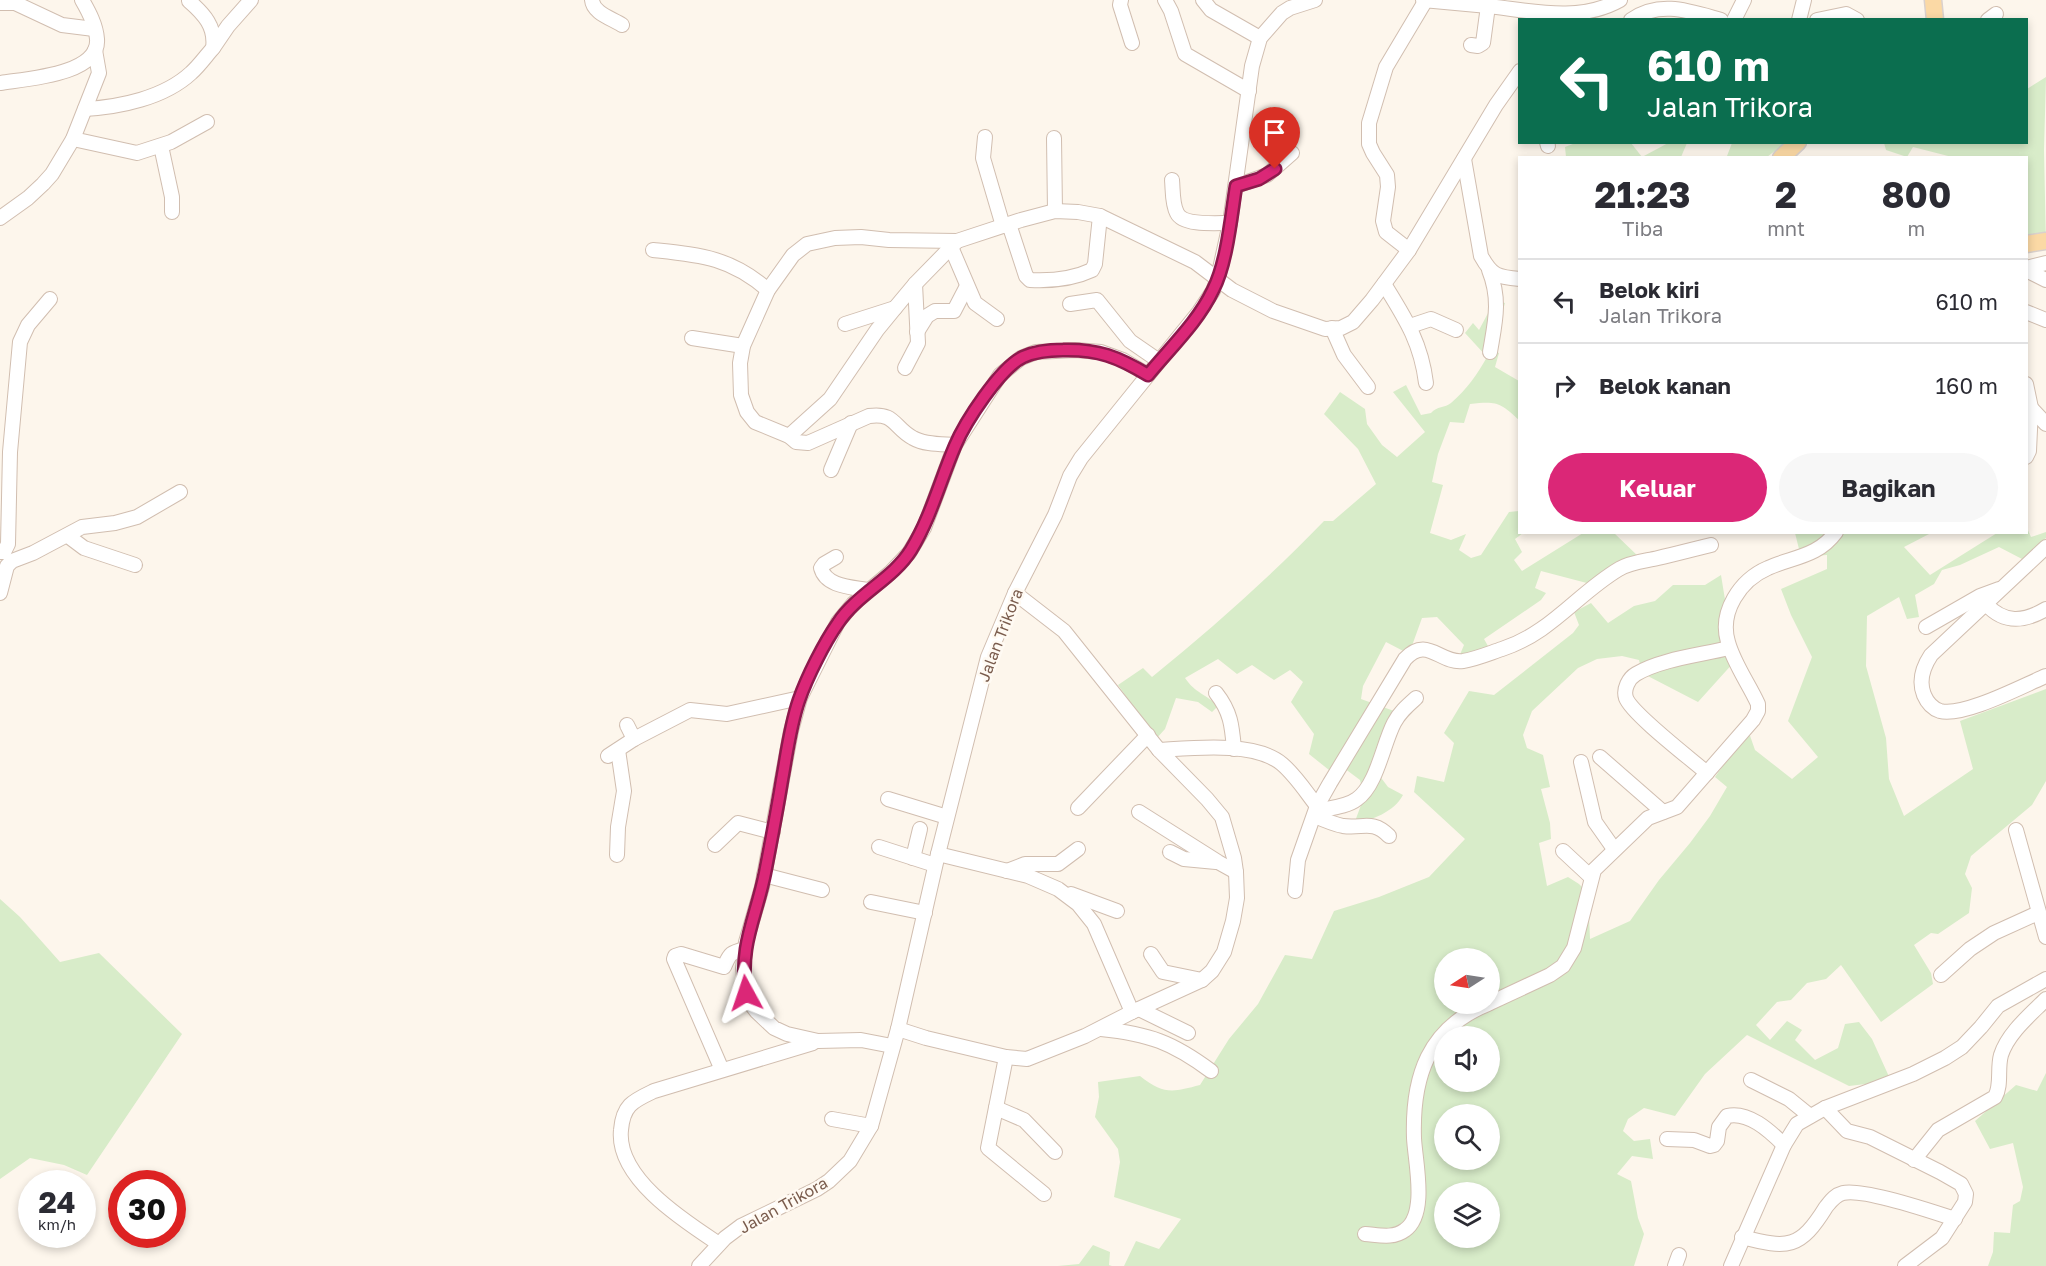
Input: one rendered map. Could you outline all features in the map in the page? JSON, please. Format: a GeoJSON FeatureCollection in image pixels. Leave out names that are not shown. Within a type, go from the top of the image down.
{"type":"FeatureCollection","features":[{"type":"Feature","properties":{"kind":"main road"},"geometry":{"type":"LineString","coordinates":[[1933,0],[1935,18]]}},
{"type":"Feature","properties":{"kind":"main road"},"geometry":{"type":"LineString","coordinates":[[1783,156],[1796,144]]}},
{"type":"Feature","properties":{"kind":"main road"},"geometry":{"type":"LineString","coordinates":[[2028,244],[2046,241]]}},
{"type":"Feature","properties":{"kind":"street"},"geometry":{"type":"LineString","coordinates":[[0,83],[68,70],[81,65],[90,58],[98,40],[93,21],[82,0]]}},
{"type":"Feature","properties":{"kind":"street"},"geometry":{"type":"LineString","coordinates":[[85,109],[112,107],[157,95],[190,74],[250,0]]}},
{"type":"Feature","properties":{"kind":"street"},"geometry":{"type":"LineString","coordinates":[[592,0],[596,10],[622,25]]}},
{"type":"Feature","properties":{"kind":"street"},"geometry":{"type":"LineString","coordinates":[[1121,0],[1120,5],[1132,43]]}},
{"type":"Feature","properties":{"kind":"street"},"geometry":{"type":"LineString","coordinates":[[1165,0],[1172,11],[1185,54],[1249,91]]}},
{"type":"Feature","properties":{"kind":"street"},"geometry":{"type":"LineString","coordinates":[[1203,0],[1211,10],[1260,38]]}},
{"type":"Feature","properties":{"kind":"street","name":"Jalan Trikora"},"geometry":{"type":"LineString","coordinates":[[699,1266],[719,1244],[741,1226],[829,1181],[850,1161],[871,1126],[898,1029],[936,859],[988,657],[1015,593],[1055,515],[1070,476],[1081,458],[1200,312],[1213,291],[1230,223],[1252,66],[1260,38],[1282,13],[1315,0]]}},
{"type":"Feature","properties":{"kind":"street"},"geometry":{"type":"LineString","coordinates":[[1408,250],[1386,232],[1383,221],[1388,187],[1387,175],[1369,144],[1370,123],[1386,67],[1424,0],[1480,4],[1552,17],[1587,12],[1620,0]]}},
{"type":"Feature","properties":{"kind":"street"},"geometry":{"type":"LineString","coordinates":[[1735,18],[1744,0]]}},
{"type":"Feature","properties":{"kind":"street"},"geometry":{"type":"LineString","coordinates":[[1798,18],[1803,0]]}},
{"type":"Feature","properties":{"kind":"street"},"geometry":{"type":"LineString","coordinates":[[0,3],[15,1],[62,26],[94,28]]}},
{"type":"Feature","properties":{"kind":"street"},"geometry":{"type":"LineString","coordinates":[[189,1],[205,15],[210,26],[213,48]]}},
{"type":"Feature","properties":{"kind":"street"},"geometry":{"type":"LineString","coordinates":[[1471,45],[1478,46],[1483,43],[1480,4]]}},
{"type":"Feature","properties":{"kind":"street"},"geometry":{"type":"LineString","coordinates":[[1633,18],[1641,11],[1671,7],[1713,18]]}},
{"type":"Feature","properties":{"kind":"street"},"geometry":{"type":"LineString","coordinates":[[1827,18],[1846,14],[1853,18]]}},
{"type":"Feature","properties":{"kind":"street"},"geometry":{"type":"LineString","coordinates":[[0,218],[43,184],[52,174],[74,138],[99,73],[95,50]]}},
{"type":"Feature","properties":{"kind":"street"},"geometry":{"type":"LineString","coordinates":[[955,445],[935,444],[913,438],[894,421],[879,414],[851,423],[808,443],[796,442],[789,436],[755,422],[747,411],[741,395],[740,363],[743,346],[768,290],[792,255],[807,244],[835,238],[861,237],[954,244],[1006,225],[1055,211],[1078,212],[1100,216],[1195,262],[1232,290],[1273,311],[1325,329],[1341,328],[1353,322],[1384,284],[1408,250],[1496,105],[1517,82]]}},
{"type":"Feature","properties":{"kind":"street"},"geometry":{"type":"LineString","coordinates":[[74,138],[137,153],[161,146],[207,122]]}},
{"type":"Feature","properties":{"kind":"street"},"geometry":{"type":"LineString","coordinates":[[985,137],[983,158],[1006,225],[1026,276],[1030,280],[1042,281],[1084,274],[1092,270],[1095,264],[1100,216]]}},
{"type":"Feature","properties":{"kind":"street"},"geometry":{"type":"LineString","coordinates":[[1054,138],[1055,211]]}},
{"type":"Feature","properties":{"kind":"street"},"geometry":{"type":"LineString","coordinates":[[161,146],[172,197],[172,212]]}},
{"type":"Feature","properties":{"kind":"street"},"geometry":{"type":"LineString","coordinates":[[1236,186],[1268,175],[1292,153]]}},
{"type":"Feature","properties":{"kind":"street"},"geometry":{"type":"LineString","coordinates":[[1464,159],[1477,240],[1481,256],[1496,287],[1498,302],[1490,352]]}},
{"type":"Feature","properties":{"kind":"street"},"geometry":{"type":"LineString","coordinates":[[1172,180],[1176,212],[1181,219],[1188,222],[1230,223]]}},
{"type":"Feature","properties":{"kind":"street"},"geometry":{"type":"LineString","coordinates":[[789,436],[830,399],[895,308],[954,244]]}},
{"type":"Feature","properties":{"kind":"street"},"geometry":{"type":"LineString","coordinates":[[954,244],[967,286],[975,303],[997,319]]}},
{"type":"Feature","properties":{"kind":"street"},"geometry":{"type":"LineString","coordinates":[[653,250],[704,255],[717,259],[756,280],[768,290]]}},
{"type":"Feature","properties":{"kind":"street"},"geometry":{"type":"LineString","coordinates":[[2028,268],[2046,263]]}},
{"type":"Feature","properties":{"kind":"street"},"geometry":{"type":"LineString","coordinates":[[1489,270],[1498,275],[1518,279]]}},
{"type":"Feature","properties":{"kind":"street"},"geometry":{"type":"LineString","coordinates":[[2028,270],[2046,280]]}},
{"type":"Feature","properties":{"kind":"street"},"geometry":{"type":"LineString","coordinates":[[905,368],[916,348],[915,284]]}},
{"type":"Feature","properties":{"kind":"street"},"geometry":{"type":"LineString","coordinates":[[1384,284],[1410,326],[1424,361],[1426,383]]}},
{"type":"Feature","properties":{"kind":"street"},"geometry":{"type":"LineString","coordinates":[[917,333],[927,316],[935,311],[954,311],[967,286]]}},
{"type":"Feature","properties":{"kind":"street"},"geometry":{"type":"LineString","coordinates":[[7,566],[2,552],[8,544],[10,452],[20,342],[28,325],[50,299]]}},
{"type":"Feature","properties":{"kind":"street"},"geometry":{"type":"LineString","coordinates":[[1070,304],[1097,300],[1130,341],[1159,361]]}},
{"type":"Feature","properties":{"kind":"street"},"geometry":{"type":"LineString","coordinates":[[845,324],[895,308]]}},
{"type":"Feature","properties":{"kind":"street"},"geometry":{"type":"LineString","coordinates":[[2028,313],[2046,320]]}},
{"type":"Feature","properties":{"kind":"street"},"geometry":{"type":"LineString","coordinates":[[1410,326],[1431,319],[1456,330]]}},
{"type":"Feature","properties":{"kind":"street"},"geometry":{"type":"LineString","coordinates":[[1332,328],[1344,355],[1368,387]]}},
{"type":"Feature","properties":{"kind":"street"},"geometry":{"type":"LineString","coordinates":[[692,339],[743,346]]}},
{"type":"Feature","properties":{"kind":"street"},"geometry":{"type":"LineString","coordinates":[[892,1046],[861,1040],[818,1041],[796,1037],[781,1032],[750,1003],[744,979],[745,949],[764,875],[791,731],[800,698],[838,622],[853,604],[890,573],[909,553],[924,528],[955,445],[1000,375],[1021,358],[1036,352],[1075,350],[1101,352],[1123,360],[1148,375]]}},
{"type":"Feature","properties":{"kind":"street"},"geometry":{"type":"LineString","coordinates":[[2029,404],[2046,424]]}},
{"type":"Feature","properties":{"kind":"street"},"geometry":{"type":"LineString","coordinates":[[2028,453],[2029,404]]}},
{"type":"Feature","properties":{"kind":"street"},"geometry":{"type":"LineString","coordinates":[[831,470],[851,423]]}},
{"type":"Feature","properties":{"kind":"street"},"geometry":{"type":"LineString","coordinates":[[0,593],[7,566],[12,561],[88,526],[115,523],[137,517],[180,492]]}},
{"type":"Feature","properties":{"kind":"street"},"geometry":{"type":"LineString","coordinates":[[1500,998],[1550,975],[1563,966],[1574,948],[1594,870],[1648,818],[1677,807],[1753,720],[1758,711],[1758,704],[1726,639],[1728,608],[1738,592],[1755,575],[1769,567],[1804,557],[1834,534]]}},
{"type":"Feature","properties":{"kind":"street"},"geometry":{"type":"LineString","coordinates":[[68,536],[84,548],[135,565]]}},
{"type":"Feature","properties":{"kind":"street"},"geometry":{"type":"LineString","coordinates":[[1295,891],[1298,860],[1316,811],[1361,731],[1410,653],[1418,649],[1429,650],[1456,661],[1464,661],[1510,646],[1527,639],[1559,618],[1599,583],[1622,567],[1712,545]]}},
{"type":"Feature","properties":{"kind":"street"},"geometry":{"type":"LineString","coordinates":[[2046,547],[1931,655],[1921,677],[1922,690],[1927,702],[1937,710],[1947,712],[1993,699],[2046,676]]}},
{"type":"Feature","properties":{"kind":"street"},"geometry":{"type":"LineString","coordinates":[[836,557],[821,568],[826,578],[837,584],[868,590]]}},
{"type":"Feature","properties":{"kind":"street"},"geometry":{"type":"LineString","coordinates":[[1926,627],[1980,596],[2001,589]]}},
{"type":"Feature","properties":{"kind":"street"},"geometry":{"type":"LineString","coordinates":[[898,1029],[1006,1057],[1027,1059],[1101,1029],[1135,1010],[1202,980],[1212,971],[1224,952],[1233,921],[1237,898],[1236,872],[1222,817],[1159,750],[1064,631],[1015,593]]}},
{"type":"Feature","properties":{"kind":"street"},"geometry":{"type":"LineString","coordinates":[[1986,604],[2004,618],[2026,618],[2046,609]]}},
{"type":"Feature","properties":{"kind":"street"},"geometry":{"type":"LineString","coordinates":[[1707,773],[1660,734],[1627,700],[1625,693],[1634,674],[1659,664],[1729,648]]}},
{"type":"Feature","properties":{"kind":"street"},"geometry":{"type":"LineString","coordinates":[[1216,693],[1226,706],[1230,718],[1234,749]]}},
{"type":"Feature","properties":{"kind":"street"},"geometry":{"type":"LineString","coordinates":[[617,855],[618,827],[624,791],[613,753],[634,739],[690,710],[727,714],[800,698]]}},
{"type":"Feature","properties":{"kind":"street"},"geometry":{"type":"LineString","coordinates":[[1316,811],[1353,802],[1365,792],[1375,773],[1394,722],[1403,709],[1416,698]]}},
{"type":"Feature","properties":{"kind":"street"},"geometry":{"type":"LineString","coordinates":[[627,725],[634,739]]}},
{"type":"Feature","properties":{"kind":"street"},"geometry":{"type":"LineString","coordinates":[[1078,808],[1148,735]]}},
{"type":"Feature","properties":{"kind":"street"},"geometry":{"type":"LineString","coordinates":[[1159,750],[1234,749],[1271,756],[1281,763],[1316,811],[1332,824],[1372,825],[1381,828],[1389,836]]}},
{"type":"Feature","properties":{"kind":"street"},"geometry":{"type":"LineString","coordinates":[[1600,757],[1663,812]]}},
{"type":"Feature","properties":{"kind":"street"},"geometry":{"type":"LineString","coordinates":[[1581,762],[1595,822],[1614,849]]}},
{"type":"Feature","properties":{"kind":"street"},"geometry":{"type":"LineString","coordinates":[[888,800],[947,817]]}},
{"type":"Feature","properties":{"kind":"street"},"geometry":{"type":"LineString","coordinates":[[1139,812],[1236,872]]}},
{"type":"Feature","properties":{"kind":"street"},"geometry":{"type":"LineString","coordinates":[[715,845],[738,824],[773,832]]}},
{"type":"Feature","properties":{"kind":"street"},"geometry":{"type":"LineString","coordinates":[[913,858],[920,829]]}},
{"type":"Feature","properties":{"kind":"street"},"geometry":{"type":"LineString","coordinates":[[2016,830],[2046,937]]}},
{"type":"Feature","properties":{"kind":"street"},"geometry":{"type":"LineString","coordinates":[[879,847],[913,858],[936,859],[1028,876],[1117,911]]}},
{"type":"Feature","properties":{"kind":"street"},"geometry":{"type":"LineString","coordinates":[[1007,871],[1025,864],[1058,864],[1078,849]]}},
{"type":"Feature","properties":{"kind":"street"},"geometry":{"type":"LineString","coordinates":[[1563,851],[1591,877]]}},
{"type":"Feature","properties":{"kind":"street"},"geometry":{"type":"LineString","coordinates":[[1170,852],[1184,860],[1218,862]]}},
{"type":"Feature","properties":{"kind":"street"},"geometry":{"type":"LineString","coordinates":[[764,875],[822,890]]}},
{"type":"Feature","properties":{"kind":"street"},"geometry":{"type":"LineString","coordinates":[[1058,889],[1078,904],[1094,924],[1135,1010],[1188,1033]]}},
{"type":"Feature","properties":{"kind":"street"},"geometry":{"type":"LineString","coordinates":[[870,902],[925,913]]}},
{"type":"Feature","properties":{"kind":"street"},"geometry":{"type":"LineString","coordinates":[[1941,975],[1970,949],[1994,933],[2038,913]]}},
{"type":"Feature","properties":{"kind":"street"},"geometry":{"type":"LineString","coordinates":[[722,1070],[674,959],[675,956],[681,954],[724,967],[728,956],[745,949]]}},
{"type":"Feature","properties":{"kind":"street"},"geometry":{"type":"LineString","coordinates":[[1151,954],[1163,972],[1202,980]]}},
{"type":"Feature","properties":{"kind":"street"},"geometry":{"type":"LineString","coordinates":[[1731,1266],[1784,1144],[1797,1124],[1825,1108],[1913,1074],[1945,1058],[1962,1047],[1998,1006],[2046,979]]}},
{"type":"Feature","properties":{"kind":"street"},"geometry":{"type":"LineString","coordinates":[[1914,1160],[1938,1130],[1995,1097],[1999,1090],[2001,1057],[2006,1045],[2046,999]]}},
{"type":"Feature","properties":{"kind":"street"},"geometry":{"type":"LineString","coordinates":[[1365,1234],[1388,1236],[1407,1229],[1411,1223],[1418,1201],[1414,1110],[1422,1068],[1432,1048],[1451,1026],[1468,1014]]}},
{"type":"Feature","properties":{"kind":"street"},"geometry":{"type":"LineString","coordinates":[[1101,1029],[1123,1031],[1173,1045],[1211,1071]]}},
{"type":"Feature","properties":{"kind":"street"},"geometry":{"type":"LineString","coordinates":[[778,1053],[781,1032]]}},
{"type":"Feature","properties":{"kind":"street"},"geometry":{"type":"LineString","coordinates":[[719,1244],[680,1218],[655,1197],[638,1177],[622,1146],[620,1133],[623,1114],[633,1102],[654,1091],[818,1041]]}},
{"type":"Feature","properties":{"kind":"street"},"geometry":{"type":"LineString","coordinates":[[1006,1057],[988,1148],[1044,1194]]}},
{"type":"Feature","properties":{"kind":"street"},"geometry":{"type":"LineString","coordinates":[[1751,1080],[1789,1099],[1810,1116]]}},
{"type":"Feature","properties":{"kind":"street"},"geometry":{"type":"LineString","coordinates":[[996,1108],[1024,1120],[1055,1152]]}},
{"type":"Feature","properties":{"kind":"street"},"geometry":{"type":"LineString","coordinates":[[1825,1108],[1847,1131],[1870,1137],[1961,1184],[1966,1194],[1965,1202],[1955,1219],[1942,1238],[1905,1266]]}},
{"type":"Feature","properties":{"kind":"street"},"geometry":{"type":"LineString","coordinates":[[1666,1139],[1694,1140],[1710,1146],[1714,1145],[1721,1122],[1726,1116],[1737,1114],[1752,1119],[1784,1144]]}},
{"type":"Feature","properties":{"kind":"street"},"geometry":{"type":"LineString","coordinates":[[832,1119],[871,1126]]}},
{"type":"Feature","properties":{"kind":"street"},"geometry":{"type":"LineString","coordinates":[[1742,1237],[1774,1244],[1786,1245],[1796,1242],[1817,1222],[1832,1199],[1842,1193],[1854,1192],[1917,1206],[1955,1219]]}},
{"type":"Feature","properties":{"kind":"green space"},"geometry":{"type":"Polygon","coordinates":[[[2046,77],[2044,150],[2046,246],[2028,247],[2028,156],[1948,156],[1913,147],[1908,156],[1904,156],[1886,150],[1884,144],[2028,144],[2028,88],[2046,77]]]}},
{"type":"Feature","properties":{"kind":"green space"},"geometry":{"type":"Polygon","coordinates":[[[1573,144],[1632,144],[1641,156],[1566,156],[1565,147],[1573,144]]]}},
{"type":"Feature","properties":{"kind":"green space"},"geometry":{"type":"Polygon","coordinates":[[[1666,144],[1687,144],[1681,156],[1644,156],[1666,144]]]}},
{"type":"Feature","properties":{"kind":"green space"},"geometry":{"type":"Polygon","coordinates":[[[1731,144],[1784,144],[1768,156],[1727,156],[1731,144]]]}},
{"type":"Feature","properties":{"kind":"green space"},"geometry":{"type":"Polygon","coordinates":[[[1495,300],[1505,303],[1492,350],[1499,353],[1495,367],[1518,380],[1518,419],[1502,406],[1486,403],[1470,404],[1464,423],[1450,422],[1438,454],[1432,482],[1443,485],[1430,533],[1451,540],[1466,534],[1459,550],[1471,558],[1481,555],[1509,512],[1518,511],[1518,534],[1522,534],[1515,539],[1522,552],[1514,560],[1522,571],[1581,534],[1615,534],[1640,558],[1602,587],[1541,571],[1535,588],[1546,593],[1541,600],[1484,639],[1492,653],[1456,664],[1464,645],[1437,617],[1422,618],[1409,654],[1386,642],[1363,686],[1361,699],[1394,711],[1376,771],[1388,787],[1403,795],[1388,811],[1375,818],[1354,824],[1364,797],[1360,780],[1340,765],[1329,770],[1309,754],[1314,734],[1291,702],[1303,682],[1290,670],[1274,680],[1252,665],[1237,674],[1218,659],[1185,678],[1218,706],[1212,712],[1198,702],[1176,698],[1165,729],[1156,739],[1118,685],[1143,668],[1152,677],[1240,602],[1324,521],[1333,521],[1376,484],[1358,449],[1324,414],[1340,392],[1365,409],[1367,424],[1382,445],[1397,457],[1425,432],[1393,392],[1406,385],[1421,415],[1431,413],[1451,403],[1471,382],[1487,357],[1465,333],[1473,323],[1479,330],[1495,300]]]}},
{"type":"Feature","properties":{"kind":"green space"},"geometry":{"type":"Polygon","coordinates":[[[2028,530],[2031,537],[2046,532],[2046,538],[2022,559],[1999,547],[1960,565],[1942,570],[1934,584],[1915,595],[1919,617],[1907,619],[1899,597],[1867,616],[1866,666],[1886,738],[1889,779],[1904,816],[1973,769],[1960,721],[2046,689],[2046,781],[2032,805],[1971,856],[1965,874],[1972,888],[1969,913],[1938,934],[1931,933],[1914,945],[1931,973],[1933,984],[1881,1022],[1841,965],[1826,979],[1807,983],[1791,1000],[1777,1002],[1756,1025],[1770,1040],[1787,1021],[1802,1030],[1795,1040],[1815,1060],[1838,1048],[1845,1024],[1859,1022],[1872,1039],[1891,1081],[1849,1086],[1747,1035],[1705,1074],[1675,1116],[1644,1108],[1628,1119],[1623,1131],[1634,1141],[1650,1139],[1653,1159],[1632,1156],[1617,1174],[1631,1181],[1638,1218],[1644,1234],[1634,1266],[1124,1266],[1136,1241],[1159,1249],[1181,1219],[1114,1197],[1120,1162],[1118,1149],[1095,1117],[1099,1097],[1098,1082],[1140,1076],[1162,1089],[1175,1090],[1200,1085],[1229,1039],[1258,1004],[1285,955],[1312,959],[1334,911],[1379,897],[1429,877],[1465,839],[1414,792],[1417,776],[1444,782],[1454,743],[1444,733],[1469,691],[1494,695],[1573,633],[1579,625],[1574,612],[1591,603],[1608,623],[1634,606],[1655,601],[1673,585],[1705,585],[1721,575],[1735,661],[1698,702],[1642,673],[1639,660],[1622,656],[1597,659],[1578,668],[1532,711],[1523,735],[1527,748],[1543,755],[1550,787],[1541,789],[1550,823],[1551,839],[1539,843],[1547,886],[1568,877],[1588,893],[1590,939],[1630,921],[1659,880],[1690,843],[1710,816],[1727,787],[1715,777],[1748,730],[1755,750],[1792,779],[1818,757],[1788,721],[1812,657],[1781,589],[1827,569],[1827,555],[1814,556],[1799,549],[1795,534],[1825,534],[1831,542],[1840,534],[1929,534],[1904,547],[1930,575],[1995,534],[2028,534],[2028,530]]]}},
{"type":"Feature","properties":{"kind":"green space"},"geometry":{"type":"Polygon","coordinates":[[[0,899],[20,917],[60,962],[99,953],[182,1034],[90,1170],[76,1170],[64,1165],[30,1158],[0,1179],[0,899]]]}},
{"type":"Feature","properties":{"kind":"green space"},"geometry":{"type":"Polygon","coordinates":[[[2046,1073],[2046,1266],[1988,1266],[1993,1252],[1994,1232],[2010,1233],[2013,1205],[2020,1201],[2023,1187],[2013,1143],[1990,1149],[1975,1121],[2016,1085],[2037,1091],[2046,1073]]]}},
{"type":"Feature","properties":{"kind":"green space"},"geometry":{"type":"Polygon","coordinates":[[[1093,1245],[1110,1252],[1109,1265],[1112,1266],[1058,1266],[1079,1264],[1093,1245]]]}},
{"type":"Feature","properties":{"kind":"route"},"geometry":{"type":"LineString","coordinates":[[746,993],[743,968],[746,942],[762,887],[791,731],[800,698],[838,622],[853,604],[890,573],[909,553],[924,528],[955,445],[1000,375],[1021,358],[1049,350],[1101,352],[1123,360],[1148,375],[1200,312],[1213,291],[1218,278],[1236,186],[1259,179],[1275,169]]}}]}
